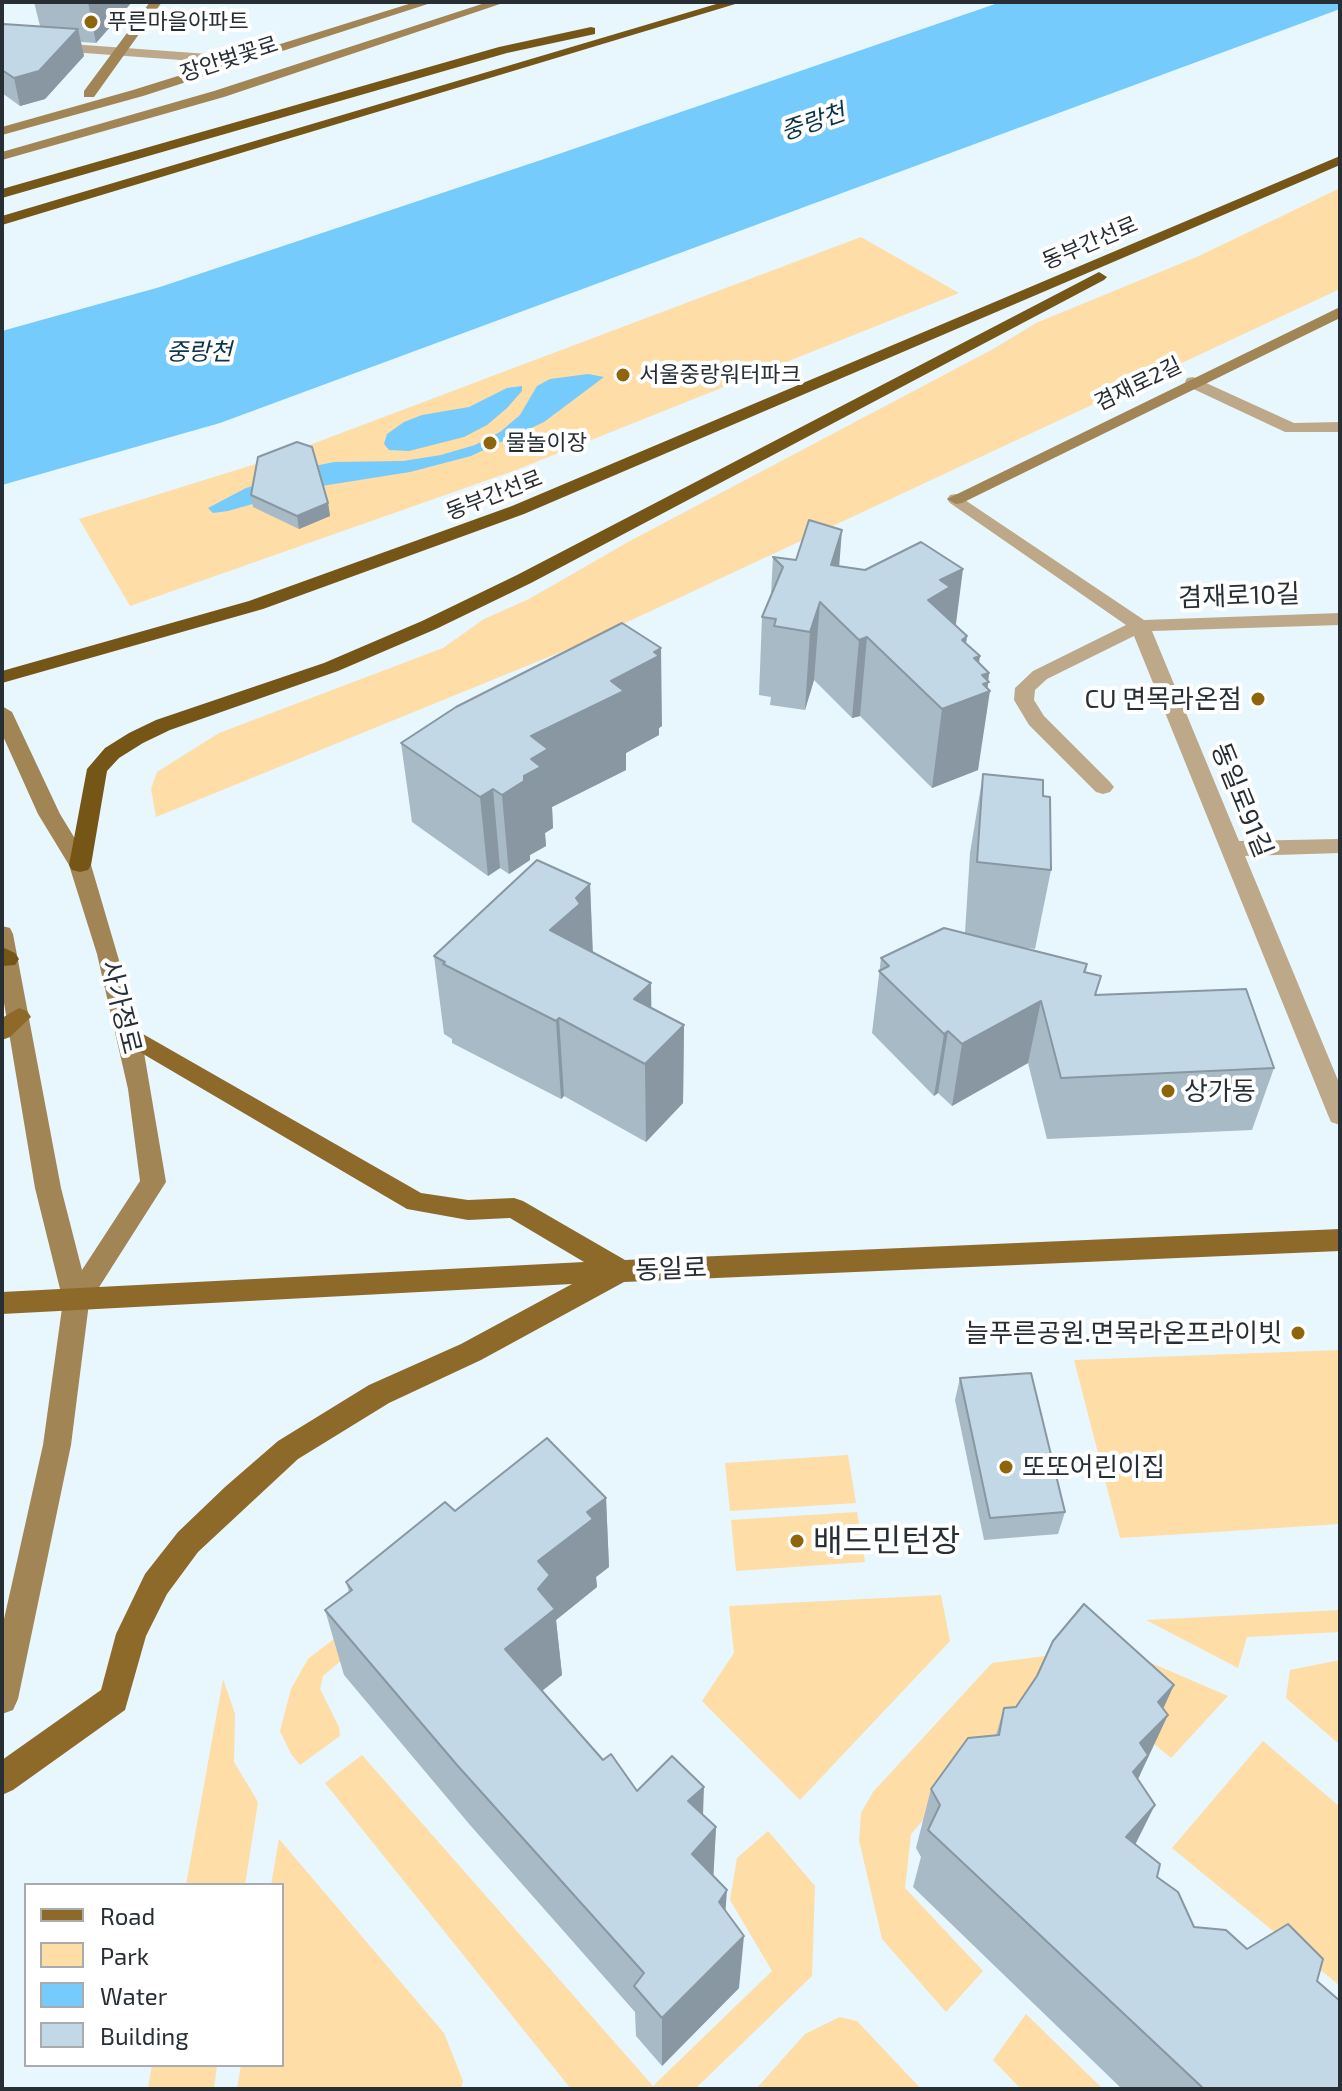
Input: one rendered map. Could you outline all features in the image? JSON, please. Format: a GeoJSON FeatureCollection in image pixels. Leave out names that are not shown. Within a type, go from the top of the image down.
{"type":"FeatureCollection","features":[{"type":"Feature","properties":{"kind":"highway"},"geometry":{"type":"LineString","coordinates":[[2,194],[504,50],[727,2]]}},
{"type":"Feature","properties":{"kind":"highway"},"geometry":{"type":"LineString","coordinates":[[2,221],[736,2]]}},
{"type":"Feature","properties":{"kind":"highway","name":"동부간선로"},"geometry":{"type":"LineString","coordinates":[[2,677],[256,605],[518,510],[1340,160]]}},
{"type":"Feature","properties":{"kind":"highway"},"geometry":{"type":"LineString","coordinates":[[80,865],[97,769],[112,753],[136,738],[163,725],[331,667],[524,579],[1085,286],[1162,236]]}},
{"type":"Feature","properties":{"kind":"main road"},"geometry":{"type":"LineString","coordinates":[[89,94],[117,51],[156,2]]}},
{"type":"Feature","properties":{"kind":"main road"},"geometry":{"type":"LineString","coordinates":[[31,108],[89,94],[395,2]]}},
{"type":"Feature","properties":{"kind":"main road","name":"장안벚꽃로"},"geometry":{"type":"LineString","coordinates":[[2,131],[138,93],[428,2]]}},
{"type":"Feature","properties":{"kind":"main road","name":"장안벚꽃로"},"geometry":{"type":"LineString","coordinates":[[2,146],[218,84],[466,2]]}},
{"type":"Feature","properties":{"kind":"main road"},"geometry":{"type":"LineString","coordinates":[[2,156],[219,94],[500,2]]}},
{"type":"Feature","properties":{"kind":"main road","name":"겸재로2길"},"geometry":{"type":"LineString","coordinates":[[956,499],[1340,312]]}},
{"type":"Feature","properties":{"kind":"main road","name":"사가정로"},"geometry":{"type":"LineString","coordinates":[[6,720],[49,814],[80,865],[129,1035],[153,1182],[76,1301]]}},
{"type":"Feature","properties":{"kind":"main road","name":"사가정로"},"geometry":{"type":"LineString","coordinates":[[2,934],[11,1024],[76,1301],[57,1445],[2,1699]]}},
{"type":"Feature","properties":{"kind":"main road"},"geometry":{"type":"LineString","coordinates":[[129,1035],[416,1202],[468,1210],[514,1208],[621,1271]]}},
{"type":"Feature","properties":{"kind":"main road","name":"동일로"},"geometry":{"type":"LineString","coordinates":[[2,1303],[621,1271],[1340,1240]]}},
{"type":"Feature","properties":{"kind":"main road"},"geometry":{"type":"LineString","coordinates":[[2,1779],[114,1699],[131,1634],[156,1584],[197,1533],[288,1450],[379,1394],[471,1352],[621,1271]]}},
{"type":"Feature","properties":{"kind":"street"},"geometry":{"type":"LineString","coordinates":[[22,44],[32,34]]}},
{"type":"Feature","properties":{"kind":"street"},"geometry":{"type":"LineString","coordinates":[[2,43],[208,58]]}},
{"type":"Feature","properties":{"kind":"street"},"geometry":{"type":"LineString","coordinates":[[1193,382],[1291,428],[1340,427]]}},
{"type":"Feature","properties":{"kind":"street"},"geometry":{"type":"LineString","coordinates":[[956,499],[1140,626],[1040,675],[1025,688],[1024,700],[1036,720],[1103,787]]}},
{"type":"Feature","properties":{"kind":"street","name":"겸재로10길"},"geometry":{"type":"LineString","coordinates":[[1140,626],[1340,619]]}},
{"type":"Feature","properties":{"kind":"street","name":"동일로91길"},"geometry":{"type":"LineString","coordinates":[[1140,626],[1340,1115]]}},
{"type":"Feature","properties":{"kind":"street"},"geometry":{"type":"LineString","coordinates":[[1232,849],[1340,846]]}},
{"type":"Feature","properties":{"kind":"green space"},"geometry":{"type":"Polygon","coordinates":[[[1340,188],[1340,289],[578,645],[156,817],[151,789],[157,772],[219,733],[443,648],[484,619],[529,599],[628,542],[995,348],[1036,323],[1199,256],[1340,188]]]}},
{"type":"Feature","properties":{"kind":"green space","name":"서울중랑워터파크"},"geometry":{"type":"Polygon","coordinates":[[[861,237],[959,293],[516,470],[130,606],[79,519],[275,458],[861,237]]]}},
{"type":"Feature","properties":{"kind":"green space"},"geometry":{"type":"Polygon","coordinates":[[[1340,1350],[1340,1524],[1120,1538],[1074,1360],[1340,1350]]]}},
{"type":"Feature","properties":{"kind":"green space","name":"배드민턴장"},"geometry":{"type":"Polygon","coordinates":[[[848,1455],[856,1503],[730,1511],[725,1463],[848,1455]]]}},
{"type":"Feature","properties":{"kind":"green space","name":"배드민턴장"},"geometry":{"type":"Polygon","coordinates":[[[857,1512],[865,1562],[736,1571],[731,1520],[857,1512]]]}},
{"type":"Feature","properties":{"kind":"green space"},"geometry":{"type":"Polygon","coordinates":[[[941,1595],[950,1641],[800,1800],[702,1701],[734,1653],[729,1606],[941,1595]]]}},
{"type":"Feature","properties":{"kind":"green space"},"geometry":{"type":"Polygon","coordinates":[[[371,1610],[384,1624],[323,1676],[320,1689],[339,1727],[340,1736],[300,1765],[280,1731],[291,1689],[308,1659],[371,1610]]]}},
{"type":"Feature","properties":{"kind":"green space"},"geometry":{"type":"Polygon","coordinates":[[[1340,1610],[1340,1632],[1247,1637],[1238,1668],[1146,1620],[1340,1610]]]}},
{"type":"Feature","properties":{"kind":"green space"},"geometry":{"type":"Polygon","coordinates":[[[1114,1647],[1228,1696],[1171,1758],[1059,1664],[911,1834],[905,1888],[983,1971],[946,2012],[882,1939],[859,1840],[861,1813],[873,1792],[992,1663],[1114,1647]]]}},
{"type":"Feature","properties":{"kind":"green space"},"geometry":{"type":"Polygon","coordinates":[[[1340,1660],[1340,1745],[1286,1698],[1290,1670],[1340,1660]]]}},
{"type":"Feature","properties":{"kind":"green space"},"geometry":{"type":"Polygon","coordinates":[[[223,1679],[235,1714],[234,1762],[258,1802],[245,1883],[186,1883],[223,1679]]]}},
{"type":"Feature","properties":{"kind":"green space"},"geometry":{"type":"Polygon","coordinates":[[[1263,1741],[1340,1807],[1340,1986],[1172,1848],[1263,1741]]]}},
{"type":"Feature","properties":{"kind":"green space"},"geometry":{"type":"Polygon","coordinates":[[[362,1755],[653,2086],[772,1971],[730,1900],[737,1858],[768,1831],[815,1886],[812,1976],[695,2089],[571,2089],[325,1783],[362,1755]]]}},
{"type":"Feature","properties":{"kind":"green space"},"geometry":{"type":"Polygon","coordinates":[[[279,1839],[444,2033],[463,2081],[461,2089],[237,2089],[241,2067],[284,2067],[284,1883],[271,1883],[279,1839]]]}},
{"type":"Feature","properties":{"kind":"green space"},"geometry":{"type":"Polygon","coordinates":[[[1026,2014],[1103,2089],[1021,2089],[993,2060],[1026,2014]]]}},
{"type":"Feature","properties":{"kind":"green space"},"geometry":{"type":"Polygon","coordinates":[[[840,2017],[857,2021],[921,2089],[756,2089],[805,2034],[840,2017]]]}},
{"type":"Feature","properties":{"kind":"green space"},"geometry":{"type":"Polygon","coordinates":[[[152,2067],[217,2067],[214,2089],[148,2089],[152,2067]]]}},
{"type":"Feature","properties":{"kind":"water","name":"중랑천"},"geometry":{"type":"Polygon","coordinates":[[[1001,2],[1340,2],[1340,9],[220,423],[2,485],[2,331],[160,287],[1001,2]]]}},
{"type":"Feature","properties":{"kind":"water","name":"물놀이장"},"geometry":{"type":"Polygon","coordinates":[[[588,374],[604,377],[544,422],[471,456],[410,472],[309,488],[228,511],[213,513],[208,508],[246,488],[310,467],[334,462],[403,461],[475,445],[500,432],[520,415],[537,386],[550,379],[588,374]]]}},
{"type":"Feature","properties":{"kind":"water","name":"물놀이장"},"geometry":{"type":"Polygon","coordinates":[[[522,386],[522,391],[507,408],[487,425],[464,437],[409,451],[389,450],[384,444],[387,434],[404,422],[422,415],[469,407],[507,388],[522,386]]]}},
{"type":"Feature","properties":{"kind":"building"},"geometry":{"type":"Polygon","coordinates":[[[3,24],[78,29],[39,71],[14,78],[2,70],[3,24]]]}},
{"type":"Feature","properties":{"kind":"building"},"geometry":{"type":"Polygon","coordinates":[[[297,442],[312,447],[328,503],[297,516],[251,495],[258,457],[297,442]]]}},
{"type":"Feature","properties":{"kind":"building"},"geometry":{"type":"Polygon","coordinates":[[[809,520],[842,530],[831,565],[865,570],[921,542],[963,569],[940,580],[950,587],[928,600],[967,636],[962,640],[980,656],[974,658],[989,673],[982,675],[989,682],[983,684],[990,691],[942,709],[867,637],[859,640],[820,602],[810,632],[774,626],[776,619],[762,617],[783,567],[773,557],[796,560],[809,520]]]}},
{"type":"Feature","properties":{"kind":"building"},"geometry":{"type":"Polygon","coordinates":[[[622,623],[661,648],[654,652],[659,656],[611,681],[624,691],[531,736],[548,749],[531,759],[541,767],[524,776],[524,781],[502,795],[493,789],[480,797],[401,743],[456,707],[622,623]]]}},
{"type":"Feature","properties":{"kind":"building"},"geometry":{"type":"Polygon","coordinates":[[[983,774],[1043,780],[1043,796],[1050,797],[1051,870],[977,862],[983,774]]]}},
{"type":"Feature","properties":{"kind":"building"},"geometry":{"type":"Polygon","coordinates":[[[537,860],[590,884],[576,898],[580,904],[550,930],[651,983],[634,999],[684,1025],[645,1064],[559,1018],[556,1021],[443,964],[445,962],[434,956],[537,860]]]}},
{"type":"Feature","properties":{"kind":"building"},"geometry":{"type":"Polygon","coordinates":[[[944,928],[1087,964],[1084,972],[1101,976],[1095,995],[1246,989],[1274,1068],[1061,1078],[1041,1001],[962,1044],[948,1031],[944,1034],[879,971],[889,966],[881,958],[944,928]]]}},
{"type":"Feature","properties":{"kind":"building","name":"또또어린이집"},"geometry":{"type":"Polygon","coordinates":[[[1031,1373],[1065,1512],[990,1518],[960,1378],[1031,1373]]]}},
{"type":"Feature","properties":{"kind":"building"},"geometry":{"type":"Polygon","coordinates":[[[547,1438],[606,1498],[587,1512],[593,1519],[538,1561],[550,1575],[538,1589],[555,1609],[505,1649],[603,1760],[611,1754],[637,1791],[672,1756],[704,1787],[688,1801],[716,1827],[692,1854],[727,1890],[719,1902],[744,1936],[662,2018],[634,1986],[644,1973],[457,1765],[325,1610],[352,1590],[346,1582],[445,1502],[455,1511],[547,1438]]]}},
{"type":"Feature","properties":{"kind":"building"},"geometry":{"type":"Polygon","coordinates":[[[1084,1604],[1174,1685],[1158,1702],[1168,1715],[1140,1743],[1148,1755],[1133,1772],[1155,1805],[1126,1837],[1160,1864],[1157,1877],[1178,1892],[1194,1927],[1226,1930],[1247,1949],[1288,1924],[1323,1959],[1317,1981],[1340,2001],[1340,2089],[1204,2089],[928,1830],[940,1805],[931,1789],[968,1738],[999,1735],[1004,1708],[1016,1707],[1037,1676],[1053,1641],[1084,1604]]]}},
{"type":"Feature","properties":{"kind":"place","name":"푸른마을아파트"},"geometry":{"type":"Point","coordinates":[91,22]}},
{"type":"Feature","properties":{"kind":"place","name":"서울중랑워터파크"},"geometry":{"type":"Point","coordinates":[623,375]}},
{"type":"Feature","properties":{"kind":"place","name":"물놀이장"},"geometry":{"type":"Point","coordinates":[490,443]}},
{"type":"Feature","properties":{"kind":"place","name":"CU 면목라온점"},"geometry":{"type":"Point","coordinates":[1258,699]}},
{"type":"Feature","properties":{"kind":"place","name":"상가동"},"geometry":{"type":"Point","coordinates":[1168,1091]}},
{"type":"Feature","properties":{"kind":"place","name":"늘푸른공원.면목라온프라이빗"},"geometry":{"type":"Point","coordinates":[1298,1333]}},
{"type":"Feature","properties":{"kind":"place","name":"또또어린이집"},"geometry":{"type":"Point","coordinates":[1006,1467]}},
{"type":"Feature","properties":{"kind":"place","name":"배드민턴장"},"geometry":{"type":"Point","coordinates":[797,1541]}}]}
